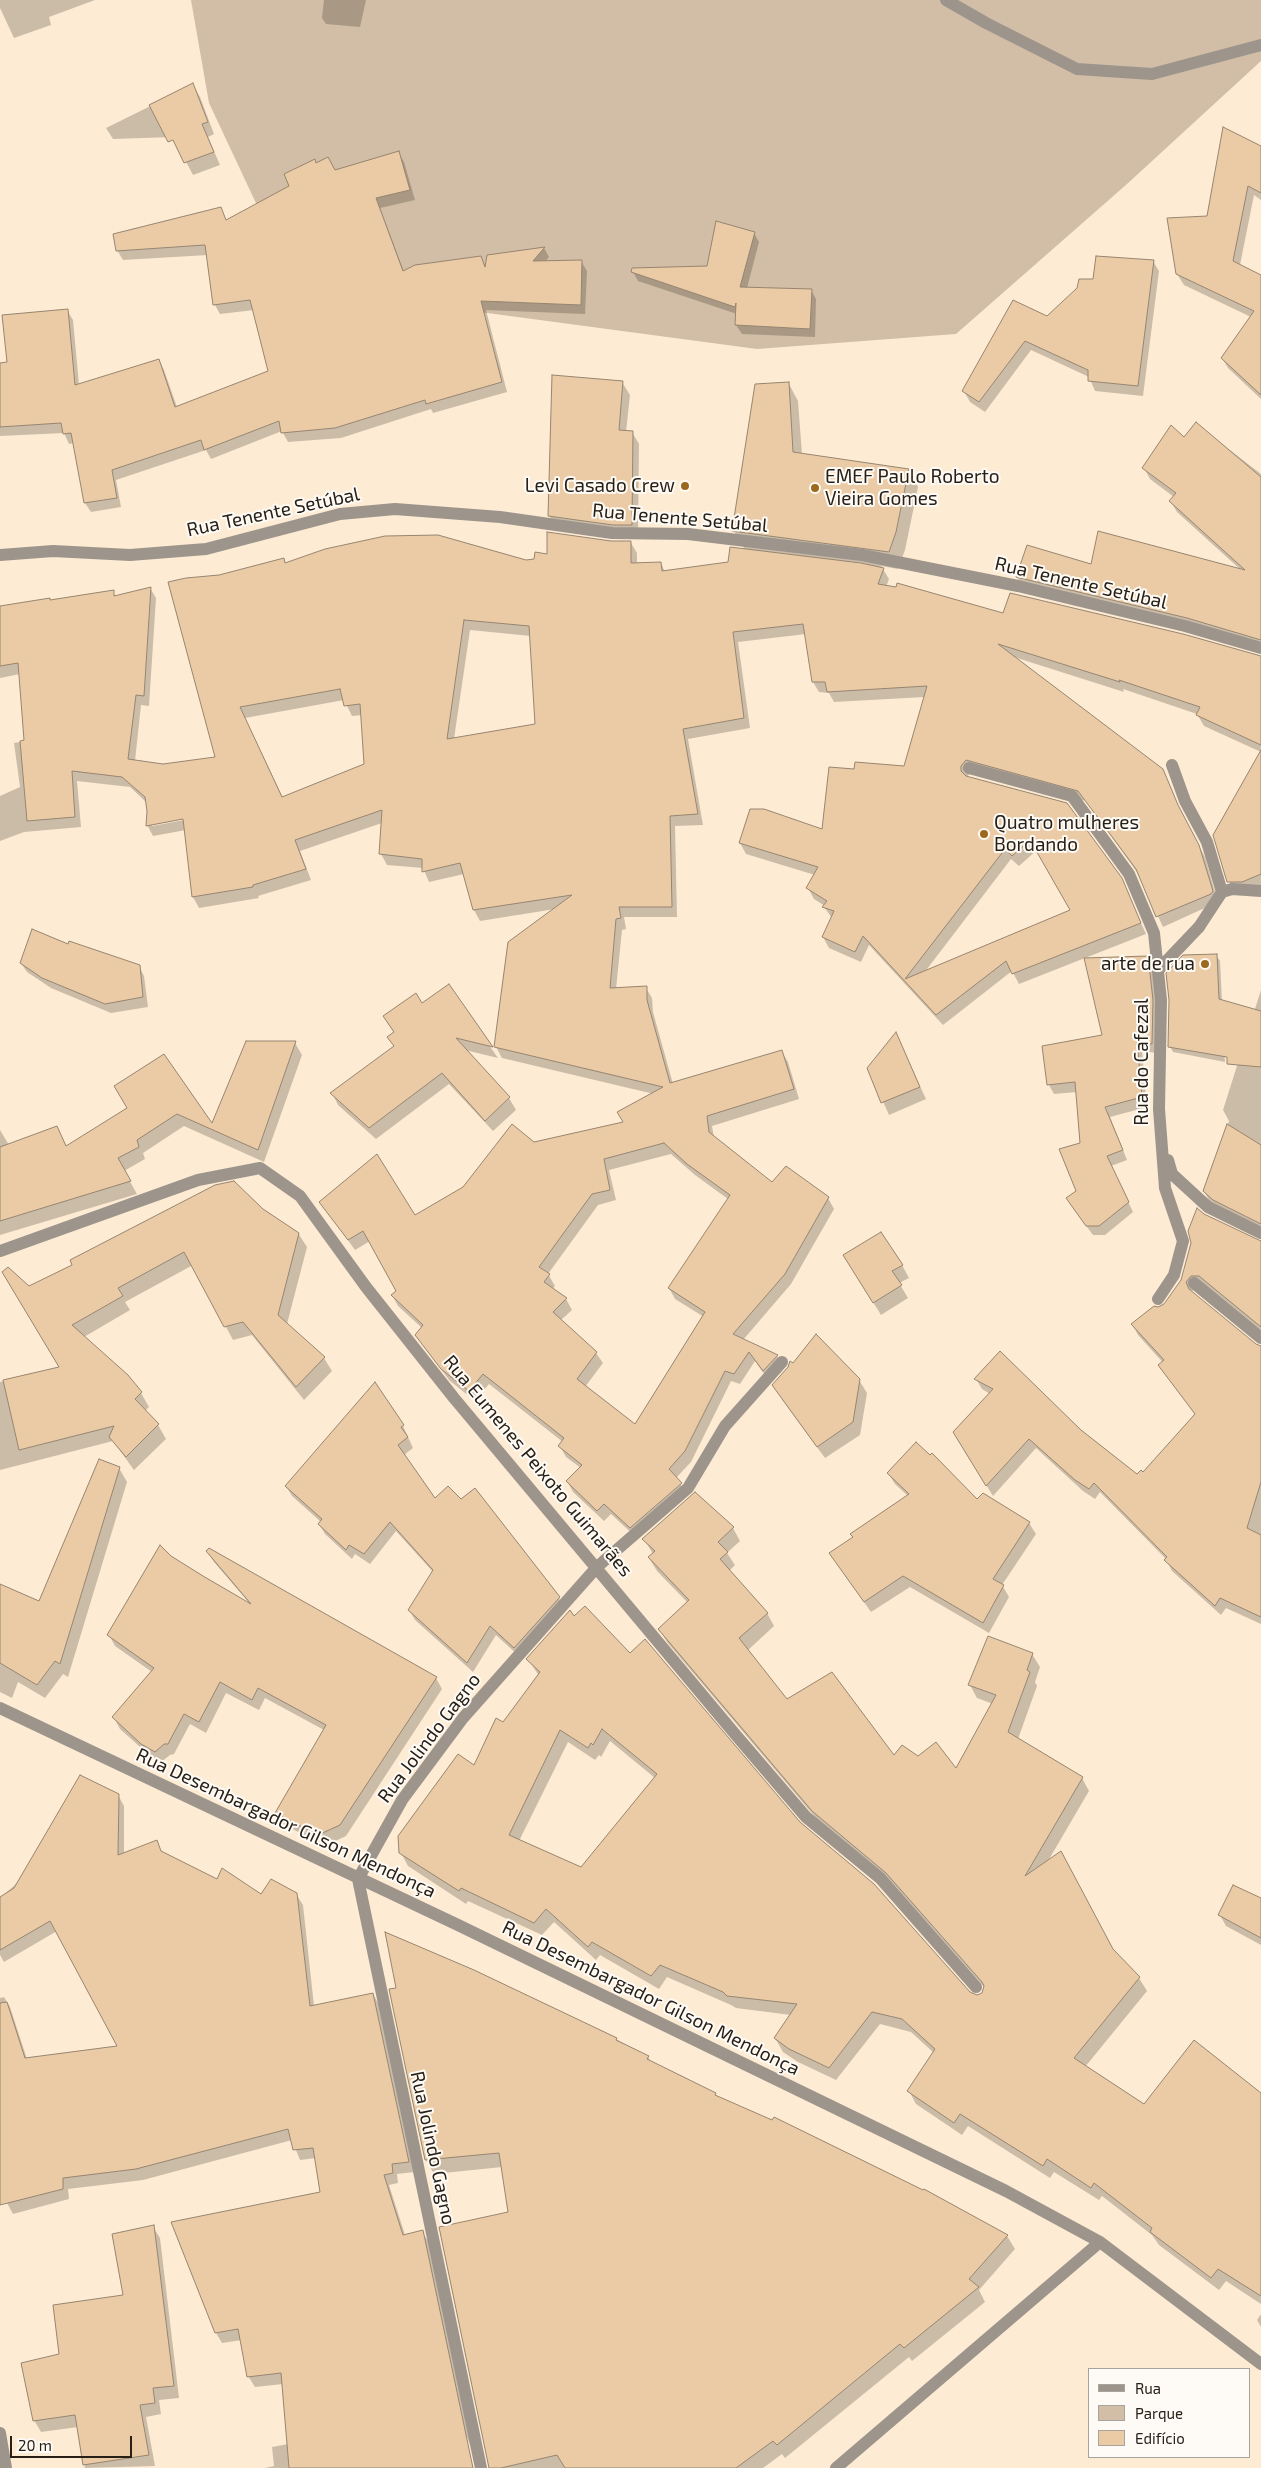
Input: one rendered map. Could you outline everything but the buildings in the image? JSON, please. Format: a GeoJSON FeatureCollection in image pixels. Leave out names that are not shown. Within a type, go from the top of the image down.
{"type":"FeatureCollection","features":[{"type":"Feature","properties":{"kind":"street"},"geometry":{"type":"LineString","coordinates":[[946,0],[986,23],[1077,69],[1152,74],[1261,45]]}},
{"type":"Feature","properties":{"kind":"street","name":"Rua Tenente Setúbal"},"geometry":{"type":"LineString","coordinates":[[0,555],[53,551],[130,555],[206,549],[340,514],[395,509],[500,518],[612,533],[688,534],[862,555],[1028,588],[1185,626],[1261,648]]}},
{"type":"Feature","properties":{"kind":"street"},"geometry":{"type":"LineString","coordinates":[[1172,765],[1185,801],[1207,842],[1222,892]]}},
{"type":"Feature","properties":{"kind":"street","name":"Rua do Cafezal"},"geometry":{"type":"LineString","coordinates":[[969,768],[1072,796],[1129,874],[1154,934],[1161,1000],[1159,1110],[1165,1188],[1183,1241],[1174,1276],[1158,1299]]}},
{"type":"Feature","properties":{"kind":"street"},"geometry":{"type":"LineString","coordinates":[[1158,970],[1199,927],[1222,892],[1232,889],[1261,891]]}},
{"type":"Feature","properties":{"kind":"street"},"geometry":{"type":"LineString","coordinates":[[1161,1136],[1172,1174],[1208,1208],[1261,1233]]}},
{"type":"Feature","properties":{"kind":"street","name":"Rua Eumenes Peixoto Guimarães"},"geometry":{"type":"LineString","coordinates":[[0,1251],[198,1180],[260,1168],[300,1196],[366,1287],[454,1398],[806,1817],[880,1878],[976,1987]]}},
{"type":"Feature","properties":{"kind":"street"},"geometry":{"type":"LineString","coordinates":[[1194,1283],[1261,1338]]}},
{"type":"Feature","properties":{"kind":"street","name":"Rua Jolindo Gagno"},"geometry":{"type":"LineString","coordinates":[[481,2468],[358,1879],[402,1800],[463,1718],[597,1566],[688,1488],[726,1426],[782,1362]]}},
{"type":"Feature","properties":{"kind":"street","name":"Rua Desembargador Gilson Mendonça"},"geometry":{"type":"LineString","coordinates":[[0,1708],[1006,2191],[1100,2242],[1261,2364]]}},
{"type":"Feature","properties":{"kind":"street"},"geometry":{"type":"LineString","coordinates":[[836,2468],[1100,2242]]}},
{"type":"Feature","properties":{"kind":"street"},"geometry":{"type":"LineString","coordinates":[[0,2433],[6,2468]]}},
{"type":"Feature","properties":{"kind":"green space"},"geometry":{"type":"Polygon","coordinates":[[[191,0],[1261,0],[1261,61],[1127,184],[956,334],[757,349],[435,306],[278,250],[209,103],[191,0]]]}},
{"type":"Feature","properties":{"kind":"place","name":"Levi Casado Crew"},"geometry":{"type":"Point","coordinates":[685,486]}},
{"type":"Feature","properties":{"kind":"place","name":"EMEF Paulo Roberto Vieira Gomes"},"geometry":{"type":"Point","coordinates":[815,488]}},
{"type":"Feature","properties":{"kind":"place","name":"Quatro mulheres Bordando"},"geometry":{"type":"Point","coordinates":[984,834]}},
{"type":"Feature","properties":{"kind":"place","name":"arte de rua"},"geometry":{"type":"Point","coordinates":[1205,964]}}]}
